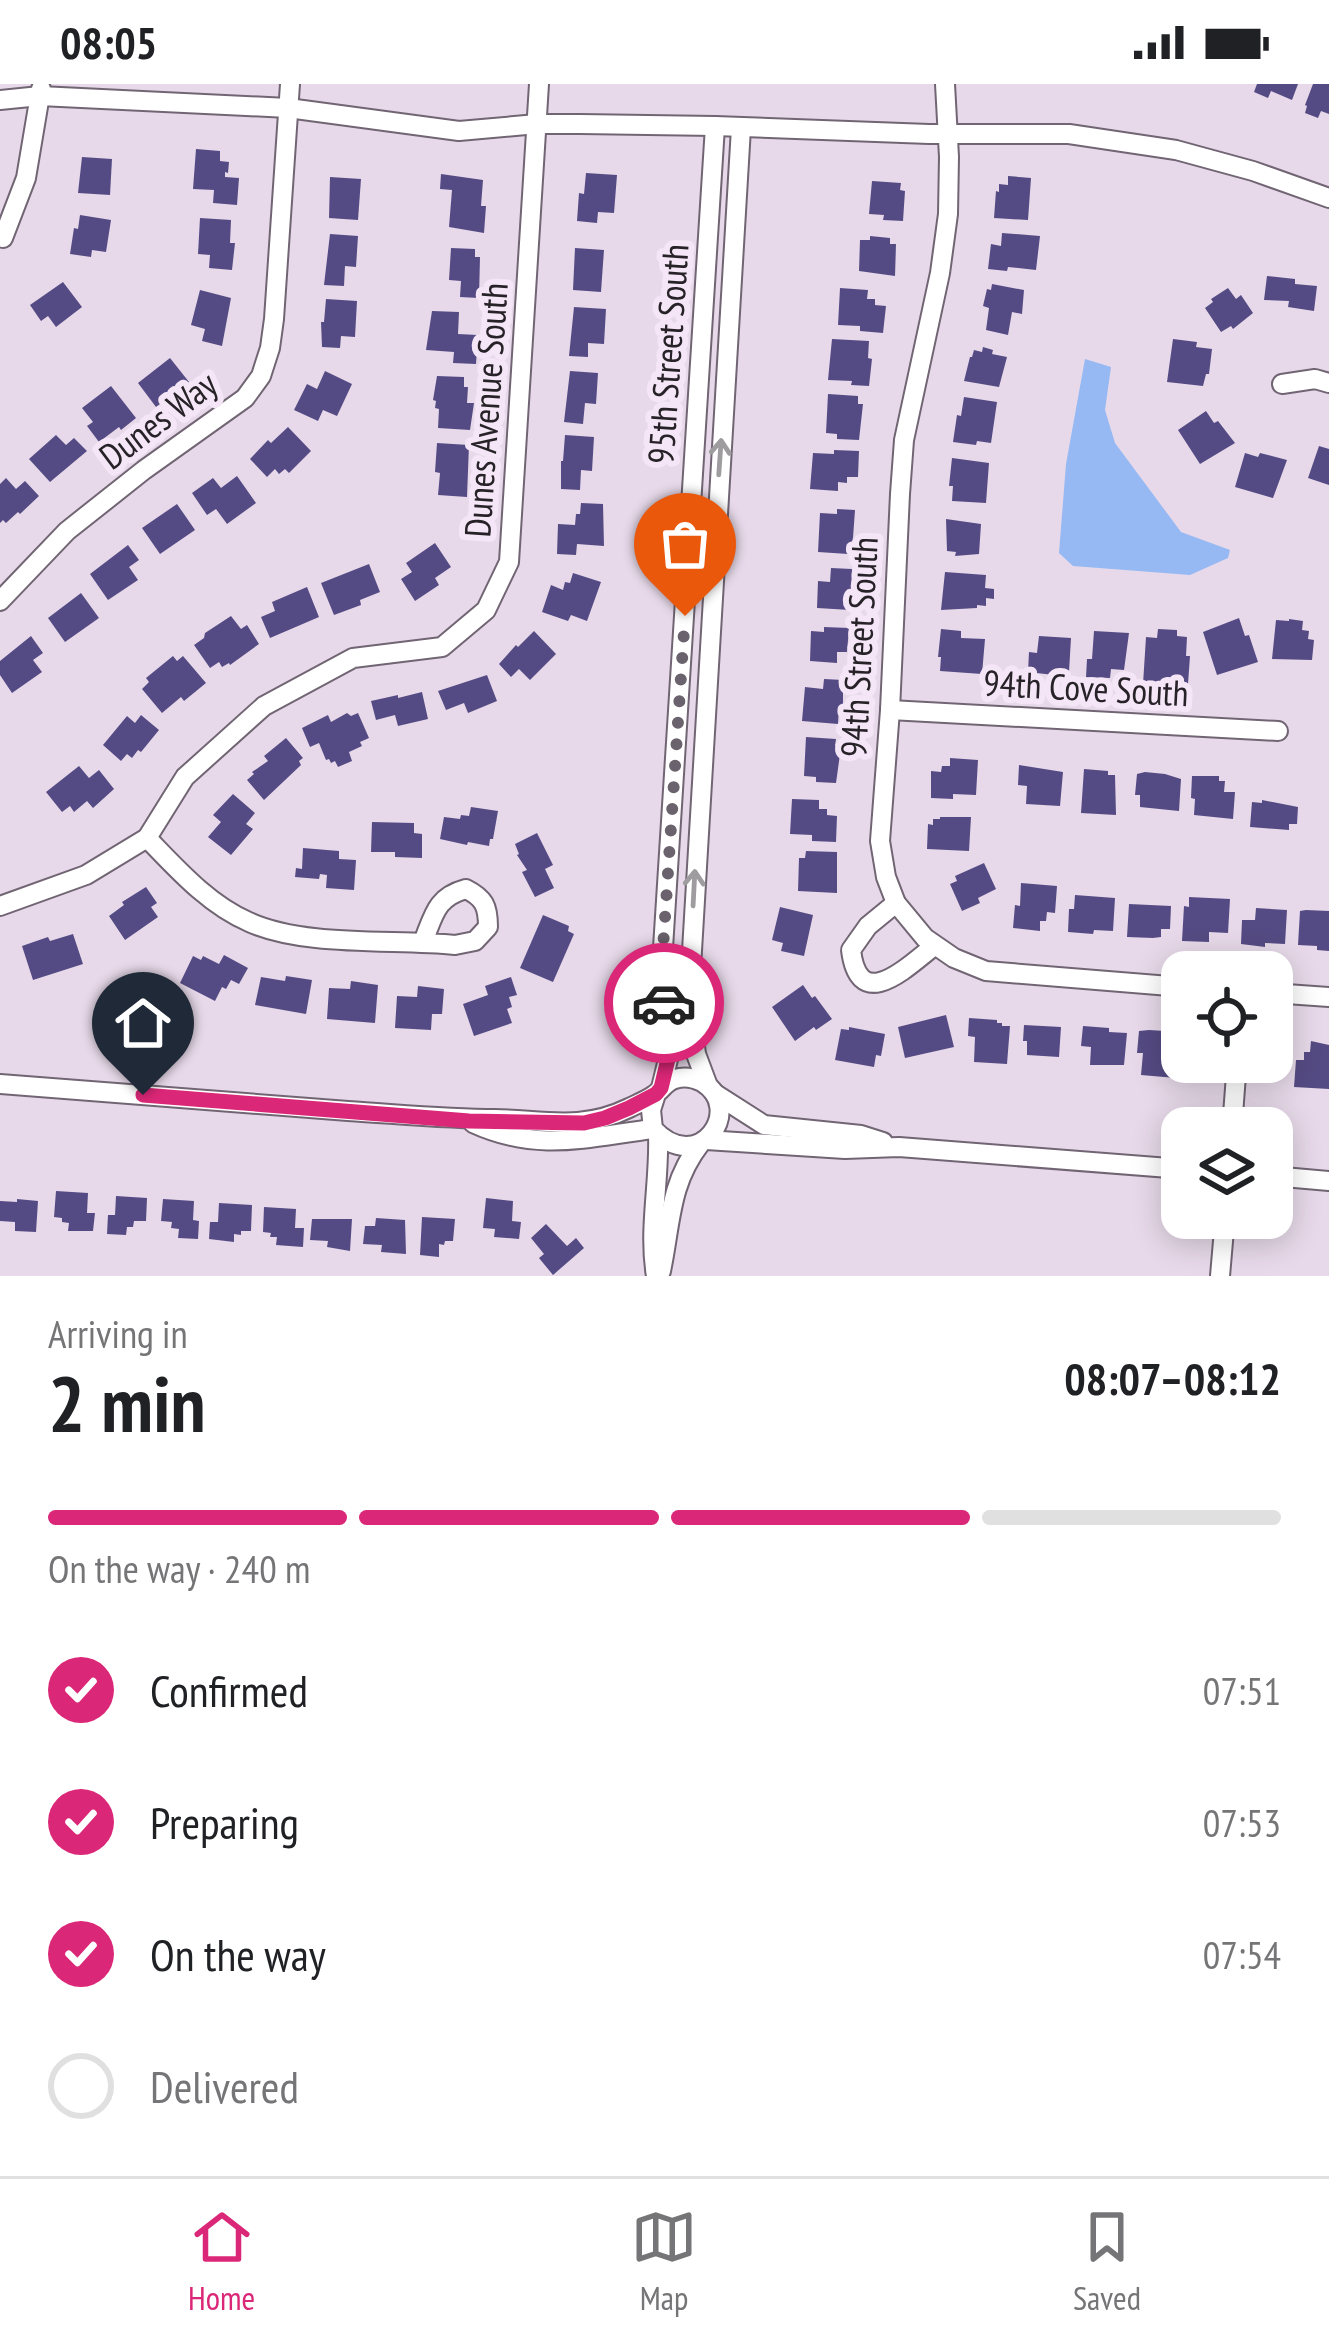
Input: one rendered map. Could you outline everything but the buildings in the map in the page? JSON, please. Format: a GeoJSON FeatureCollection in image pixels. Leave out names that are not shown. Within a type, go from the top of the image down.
{"type":"FeatureCollection","features":[{"type":"Feature","properties":{"kind":"street","name":"Dunes Way"},"geometry":{"type":"LineString","coordinates":[[0,601],[67,531],[144,470],[224,416],[261,376],[274,319],[290,84]]}},
{"type":"Feature","properties":{"kind":"street","name":"Dunes Avenue South"},"geometry":{"type":"LineString","coordinates":[[0,906],[86,875],[147,838],[185,778],[264,706],[353,658],[442,647],[486,610],[509,562],[539,84]]}},
{"type":"Feature","properties":{"kind":"street","name":"94th Street South"},"geometry":{"type":"LineString","coordinates":[[945,84],[948,214],[940,274],[904,440],[880,841],[886,877],[896,903],[934,946],[986,971],[1161,985]]}},
{"type":"Feature","properties":{"kind":"street"},"geometry":{"type":"LineString","coordinates":[[3,238],[26,178],[40,90]]}},
{"type":"Feature","properties":{"kind":"street"},"geometry":{"type":"LineString","coordinates":[[0,100],[40,90],[289,108],[458,131],[537,124],[1069,134],[1176,151],[1329,198]]}},
{"type":"Feature","properties":{"kind":"street","name":"95th Street South"},"geometry":{"type":"LineString","coordinates":[[658,1091],[670,1051],[663,948],[715,125]]}},
{"type":"Feature","properties":{"kind":"street","name":"95th Street South"},"geometry":{"type":"LineString","coordinates":[[711,1090],[695,1051],[689,1001],[741,128]]}},
{"type":"Feature","properties":{"kind":"street"},"geometry":{"type":"LineString","coordinates":[[1282,384],[1315,379],[1329,383]]}},
{"type":"Feature","properties":{"kind":"street","name":"94th Cove South"},"geometry":{"type":"LineString","coordinates":[[890,710],[1278,731]]}},
{"type":"Feature","properties":{"kind":"street"},"geometry":{"type":"LineString","coordinates":[[147,838],[193,885],[246,922],[292,936],[423,942]]}},
{"type":"Feature","properties":{"kind":"street"},"geometry":{"type":"LineString","coordinates":[[896,903],[868,926],[851,950],[853,967],[864,980],[880,984],[934,946]]}},
{"type":"Feature","properties":{"kind":"street"},"geometry":{"type":"LineString","coordinates":[[1293,994],[1329,997]]}},
{"type":"Feature","properties":{"kind":"street"},"geometry":{"type":"LineString","coordinates":[[0,1084],[469,1121],[584,1123],[605,1118],[676,1079],[693,1078],[764,1125],[861,1135],[899,1147]]}},
{"type":"Feature","properties":{"kind":"street"},"geometry":{"type":"LineString","coordinates":[[658,1276],[682,1169],[719,1118],[718,1101],[711,1090]]}},
{"type":"Feature","properties":{"kind":"street"},"geometry":{"type":"LineString","coordinates":[[658,1091],[651,1110],[659,1167],[653,1257],[658,1276]]}},
{"type":"Feature","properties":{"kind":"street"},"geometry":{"type":"LineString","coordinates":[[469,1121],[506,1135],[565,1143],[656,1131],[677,1146],[703,1142],[899,1147],[1161,1167]]}},
{"type":"Feature","properties":{"kind":"street"},"geometry":{"type":"LineString","coordinates":[[1293,1178],[1329,1181]]}},
{"type":"Feature","properties":{"kind":"street"},"geometry":{"type":"LineString","coordinates":[[1220,1276],[1223,1239]]}},
{"type":"Feature","properties":{"kind":"water"},"geometry":{"type":"Polygon","coordinates":[[[1085,359],[1111,367],[1105,410],[1115,443],[1181,532],[1230,550],[1228,558],[1190,575],[1073,566],[1059,553],[1066,464],[1085,359]]]}},
{"type":"Feature","properties":{"kind":"way so far"},"geometry":{"type":"LineString","coordinates":[[664,1003],[663,948],[685,616]]}},
{"type":"Feature","properties":{"kind":"route"},"geometry":{"type":"LineString","coordinates":[[143,1095],[469,1121],[584,1123],[629,1108],[661,1088],[670,1051],[664,1003]]}}]}
